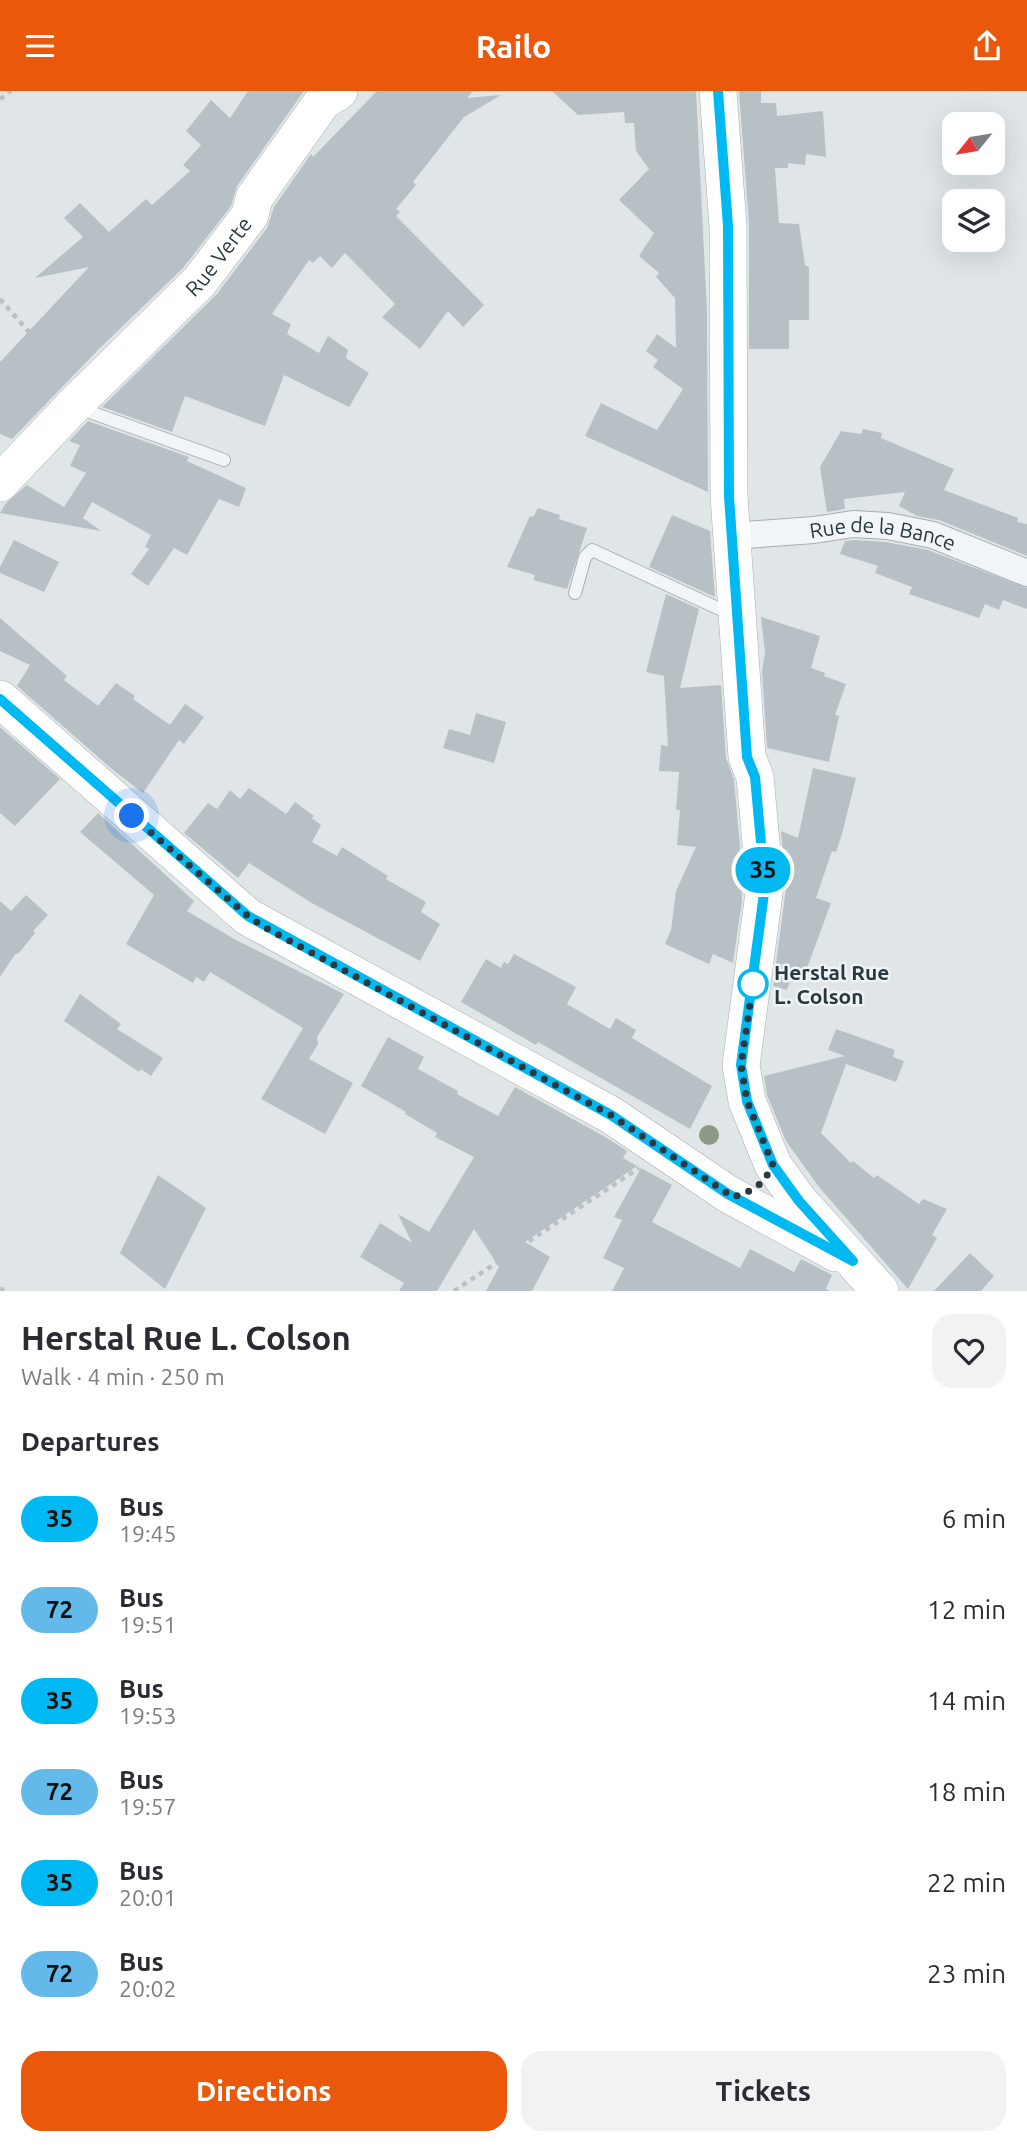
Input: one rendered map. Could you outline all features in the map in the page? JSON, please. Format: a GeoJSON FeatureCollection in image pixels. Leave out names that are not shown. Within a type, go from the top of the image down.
{"type":"FeatureCollection","features":[{"type":"Feature","properties":{"kind":"street","name":"Rue Verte"},"geometry":{"type":"LineString","coordinates":[[0,483],[200,281],[250,215],[254,198],[323,101],[339,91]]}},
{"type":"Feature","properties":{"kind":"street"},"geometry":{"type":"LineString","coordinates":[[718,91],[728,226],[729,496],[747,757],[755,777],[765,886],[741,1065],[747,1101],[773,1165],[799,1201],[880,1291]]}},
{"type":"Feature","properties":{"kind":"street","name":"Rue de la Bance"},"geometry":{"type":"LineString","coordinates":[[732,536],[814,530],[853,524],[897,527],[933,535],[1027,573]]}},
{"type":"Feature","properties":{"kind":"street"},"geometry":{"type":"LineString","coordinates":[[0,699],[248,916],[611,1115],[731,1195],[853,1261]]}},
{"type":"Feature","properties":{"kind":"street"},"geometry":{"type":"LineString","coordinates":[[731,1195],[751,1191],[764,1181],[773,1165]]}},
{"type":"Feature","properties":{"kind":"lane"},"geometry":{"type":"LineString","coordinates":[[82,398],[224,460]]}},
{"type":"Feature","properties":{"kind":"lane"},"geometry":{"type":"LineString","coordinates":[[575,593],[584,557],[592,550],[724,611],[738,613]]}},
{"type":"Feature","properties":{"kind":"path"},"geometry":{"type":"LineString","coordinates":[[0,99],[11,91]]}},
{"type":"Feature","properties":{"kind":"path"},"geometry":{"type":"LineString","coordinates":[[0,299],[82,398]]}},
{"type":"Feature","properties":{"kind":"path"},"geometry":{"type":"LineString","coordinates":[[454,1291],[636,1170],[659,1147]]}},
{"type":"Feature","properties":{"kind":"building"},"geometry":{"type":"Polygon","coordinates":[[[248,91],[304,91],[237,186],[231,206],[184,267],[99,349],[12,439],[0,434],[0,362],[89,267],[35,278],[83,237],[64,218],[80,203],[109,232],[146,199],[152,205],[190,171],[183,165],[201,145],[186,131],[211,100],[230,118],[248,91]]]}},
{"type":"Feature","properties":{"kind":"building"},"geometry":{"type":"Polygon","coordinates":[[[377,91],[473,91],[467,98],[501,95],[464,117],[413,182],[416,185],[396,209],[400,212],[396,216],[484,305],[463,327],[448,311],[420,349],[382,317],[395,304],[345,253],[332,268],[320,256],[313,263],[309,260],[272,314],[291,324],[287,334],[319,353],[328,336],[348,350],[346,358],[369,373],[349,407],[284,375],[265,426],[185,396],[172,432],[102,407],[217,294],[267,228],[274,207],[311,154],[313,157],[377,91]]]}},
{"type":"Feature","properties":{"kind":"building"},"geometry":{"type":"Polygon","coordinates":[[[552,91],[696,91],[707,312],[708,492],[585,436],[601,403],[657,430],[683,389],[653,367],[658,360],[646,351],[657,334],[676,348],[675,298],[656,277],[659,273],[639,256],[654,233],[619,200],[649,169],[636,151],[634,123],[625,123],[624,112],[578,115],[552,91]]]}},
{"type":"Feature","properties":{"kind":"building"},"geometry":{"type":"Polygon","coordinates":[[[739,91],[761,91],[761,103],[776,103],[777,116],[823,111],[826,157],[806,154],[805,165],[788,163],[788,168],[775,168],[779,223],[799,224],[805,265],[809,267],[809,320],[789,320],[789,349],[749,349],[749,224],[739,91]]]}},
{"type":"Feature","properties":{"kind":"building"},"geometry":{"type":"Polygon","coordinates":[[[88,421],[189,457],[187,461],[246,488],[239,507],[219,499],[187,555],[174,548],[148,586],[131,574],[149,549],[145,547],[151,535],[92,502],[83,518],[101,531],[0,513],[6,503],[27,485],[64,507],[86,473],[70,466],[80,445],[69,441],[88,421]]]}},
{"type":"Feature","properties":{"kind":"building"},"geometry":{"type":"Polygon","coordinates":[[[863,429],[882,433],[881,438],[954,469],[944,490],[1018,518],[1017,522],[1027,524],[1027,556],[939,520],[917,516],[899,506],[905,492],[844,499],[845,509],[827,512],[820,467],[841,431],[861,434],[863,429]]]}},
{"type":"Feature","properties":{"kind":"building"},"geometry":{"type":"Polygon","coordinates":[[[538,508],[560,515],[559,519],[587,528],[567,589],[533,580],[535,575],[507,567],[530,516],[533,517],[538,508]]]}},
{"type":"Feature","properties":{"kind":"building"},"geometry":{"type":"Polygon","coordinates":[[[672,515],[710,531],[715,597],[649,567],[672,515]]]}},
{"type":"Feature","properties":{"kind":"building"},"geometry":{"type":"Polygon","coordinates":[[[14,540],[59,562],[44,592],[0,573],[0,567],[14,540]]]}},
{"type":"Feature","properties":{"kind":"building"},"geometry":{"type":"Polygon","coordinates":[[[845,541],[886,542],[928,550],[1027,588],[1027,609],[1003,600],[999,610],[985,604],[979,618],[909,594],[912,587],[875,573],[878,566],[840,554],[845,541]]]}},
{"type":"Feature","properties":{"kind":"building"},"geometry":{"type":"Polygon","coordinates":[[[666,594],[699,609],[680,688],[721,685],[726,758],[734,780],[740,846],[742,901],[733,963],[713,954],[709,964],[665,944],[671,930],[676,891],[696,847],[677,845],[679,772],[659,771],[661,745],[668,746],[664,676],[646,672],[666,594]]]}},
{"type":"Feature","properties":{"kind":"building"},"geometry":{"type":"Polygon","coordinates":[[[761,617],[820,636],[811,668],[846,684],[835,715],[839,716],[829,762],[767,748],[762,671],[765,652],[761,617]]]}},
{"type":"Feature","properties":{"kind":"building"},"geometry":{"type":"Polygon","coordinates":[[[0,618],[67,676],[64,680],[98,706],[116,683],[135,696],[133,699],[170,725],[185,704],[204,717],[184,744],[179,740],[143,793],[17,686],[30,665],[0,651],[0,618]]]}},
{"type":"Feature","properties":{"kind":"building"},"geometry":{"type":"Polygon","coordinates":[[[476,713],[506,722],[494,763],[443,748],[449,729],[470,735],[476,713]]]}},
{"type":"Feature","properties":{"kind":"building"},"geometry":{"type":"Polygon","coordinates":[[[0,727],[60,779],[15,826],[0,813],[0,727]]]}},
{"type":"Feature","properties":{"kind":"building"},"geometry":{"type":"Polygon","coordinates":[[[813,768],[856,778],[836,852],[832,851],[816,898],[831,903],[803,979],[792,975],[787,990],[773,986],[786,888],[781,831],[798,838],[813,768]]]}},
{"type":"Feature","properties":{"kind":"building"},"geometry":{"type":"Polygon","coordinates":[[[249,788],[286,814],[295,802],[314,816],[312,818],[321,825],[312,842],[337,856],[342,847],[388,876],[386,879],[426,902],[421,912],[440,924],[420,961],[310,902],[249,863],[238,878],[184,833],[208,803],[217,809],[230,790],[240,799],[249,788]]]}},
{"type":"Feature","properties":{"kind":"building"},"geometry":{"type":"Polygon","coordinates":[[[98,813],[194,901],[187,911],[236,940],[344,994],[317,1037],[318,1044],[309,1059],[353,1083],[325,1134],[261,1099],[303,1028],[210,972],[204,982],[196,977],[193,983],[126,944],[154,895],[80,832],[98,813]]]}},
{"type":"Feature","properties":{"kind":"building"},"geometry":{"type":"Polygon","coordinates":[[[26,895],[48,915],[0,977],[0,901],[11,911],[26,895]]]}},
{"type":"Feature","properties":{"kind":"building"},"geometry":{"type":"Polygon","coordinates":[[[514,954],[576,987],[567,1004],[610,1029],[616,1018],[636,1030],[632,1038],[712,1086],[690,1129],[538,1042],[536,1045],[461,1002],[486,959],[501,968],[504,962],[508,964],[514,954]]]}},
{"type":"Feature","properties":{"kind":"building"},"geometry":{"type":"Polygon","coordinates":[[[80,994],[121,1024],[117,1029],[163,1058],[151,1076],[141,1069],[139,1072],[64,1021],[80,994]]]}},
{"type":"Feature","properties":{"kind":"building"},"geometry":{"type":"Polygon","coordinates":[[[836,1029],[895,1050],[893,1057],[904,1061],[896,1082],[846,1064],[821,1133],[851,1163],[853,1161],[874,1178],[877,1175],[919,1204],[923,1199],[947,1209],[932,1235],[937,1238],[908,1289],[819,1187],[786,1141],[767,1095],[764,1076],[845,1056],[828,1050],[836,1029]]]}},
{"type":"Feature","properties":{"kind":"building"},"geometry":{"type":"Polygon","coordinates":[[[388,1037],[424,1057],[418,1069],[498,1116],[515,1087],[607,1138],[627,1151],[623,1158],[637,1166],[525,1242],[550,1257],[532,1291],[486,1291],[499,1267],[474,1229],[437,1291],[399,1291],[404,1283],[360,1257],[380,1223],[412,1243],[398,1214],[429,1232],[474,1157],[435,1137],[437,1133],[361,1086],[388,1037]]]}},
{"type":"Feature","properties":{"kind":"building"},"geometry":{"type":"Polygon","coordinates":[[[641,1168],[672,1185],[652,1222],[740,1268],[750,1249],[794,1272],[801,1259],[832,1275],[826,1289],[830,1291],[612,1291],[624,1268],[603,1258],[622,1220],[614,1217],[641,1168]]]}},
{"type":"Feature","properties":{"kind":"building"},"geometry":{"type":"Polygon","coordinates":[[[158,1175],[206,1208],[165,1289],[120,1253],[158,1175]]]}},
{"type":"Feature","properties":{"kind":"building"},"geometry":{"type":"Polygon","coordinates":[[[970,1253],[994,1276],[981,1291],[934,1291],[970,1253]]]}},
{"type":"Feature","properties":{"kind":"bus line","name":"35"},"geometry":{"type":"LineString","coordinates":[[0,699],[113,800],[248,916],[266,928],[611,1115],[728,1194],[853,1261],[799,1201],[773,1165],[747,1101],[741,1065],[765,886],[755,777],[747,757],[729,496],[728,226],[718,91]]}},
{"type":"Feature","properties":{"kind":"place","name":"Herstal Rue L. Colson"},"geometry":{"type":"Point","coordinates":[753,984]}},
{"type":"Feature","properties":{"kind":"route"},"geometry":{"type":"LineString","coordinates":[[132,816],[248,916],[266,928],[611,1115],[733,1197],[751,1191],[764,1181],[773,1165],[747,1101],[741,1065],[753,984]]}}]}
